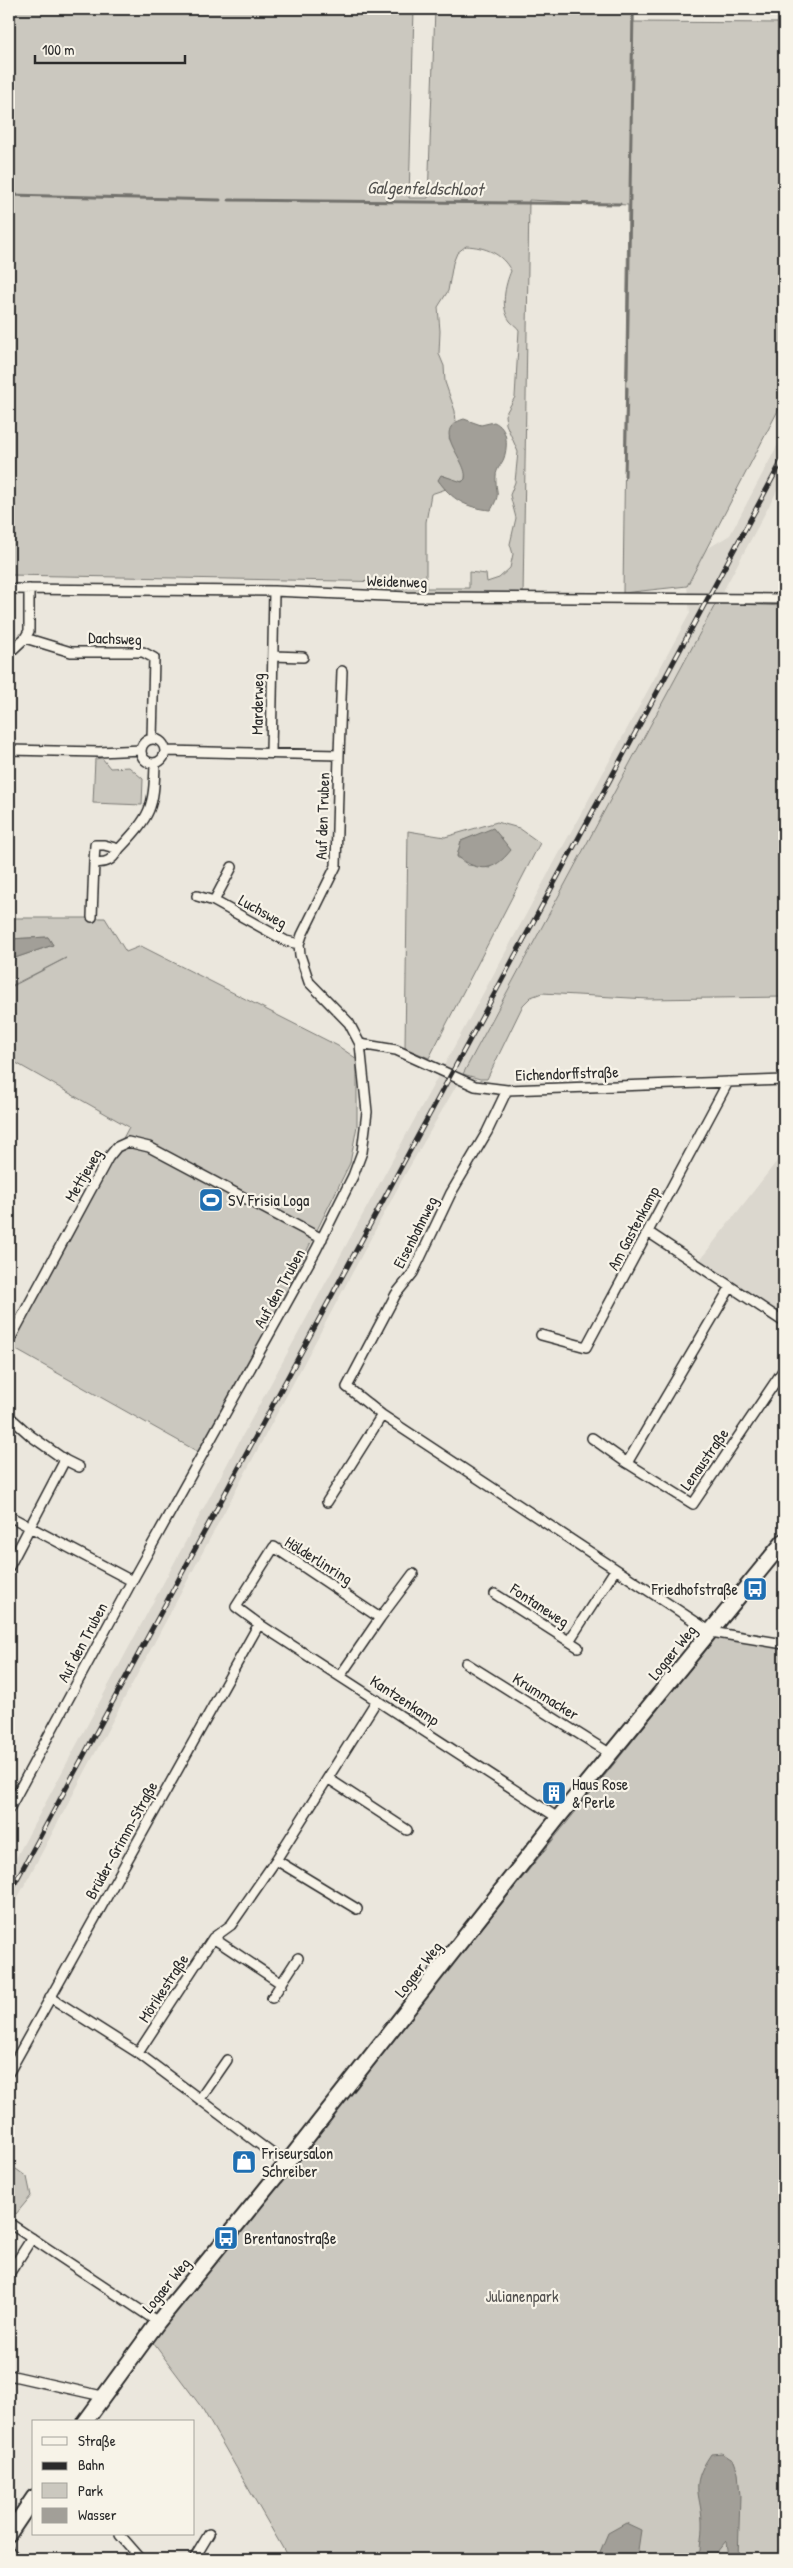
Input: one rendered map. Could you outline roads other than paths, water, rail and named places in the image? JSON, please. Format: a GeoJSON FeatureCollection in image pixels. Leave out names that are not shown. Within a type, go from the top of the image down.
{"type":"FeatureCollection","features":[{"type":"Feature","properties":{"kind":"street","name":"Weidenweg"},"geometry":{"type":"LineString","coordinates":[[9,589],[274,591],[408,597],[784,598]]}},
{"type":"Feature","properties":{"kind":"street"},"geometry":{"type":"LineString","coordinates":[[9,653],[17,641],[29,631],[29,589]]}},
{"type":"Feature","properties":{"kind":"street","name":"Marderweg"},"geometry":{"type":"LineString","coordinates":[[271,753],[274,591]]}},
{"type":"Feature","properties":{"kind":"street","name":"Dachsweg"},"geometry":{"type":"LineString","coordinates":[[17,641],[71,652],[143,652],[150,654],[154,658],[152,739]]}},
{"type":"Feature","properties":{"kind":"street","name":"Marderweg"},"geometry":{"type":"LineString","coordinates":[[273,656],[303,657]]}},
{"type":"Feature","properties":{"kind":"street","name":"Auf den Truben"},"geometry":{"type":"LineString","coordinates":[[9,1809],[132,1581],[252,1370],[322,1239],[353,1176],[365,1138],[366,1093],[360,1044],[349,1023],[309,982],[300,955],[299,944],[336,866],[342,671]]}},
{"type":"Feature","properties":{"kind":"street"},"geometry":{"type":"LineString","coordinates":[[152,739],[162,742],[166,751],[163,759],[155,764],[145,760],[141,750],[144,742],[152,739]]}},
{"type":"Feature","properties":{"kind":"street"},"geometry":{"type":"LineString","coordinates":[[9,750],[141,750]]}},
{"type":"Feature","properties":{"kind":"street","name":"Auf den Truben"},"geometry":{"type":"LineString","coordinates":[[166,751],[339,755]]}},
{"type":"Feature","properties":{"kind":"street"},"geometry":{"type":"LineString","coordinates":[[94,862],[104,863],[113,858],[151,808],[155,764]]}},
{"type":"Feature","properties":{"kind":"street"},"geometry":{"type":"LineString","coordinates":[[92,917],[95,845],[104,844],[120,849]]}},
{"type":"Feature","properties":{"kind":"street","name":"Luchsweg"},"geometry":{"type":"LineString","coordinates":[[214,901],[232,867]]}},
{"type":"Feature","properties":{"kind":"street","name":"Luchsweg"},"geometry":{"type":"LineString","coordinates":[[197,896],[214,901],[286,941],[299,944]]}},
{"type":"Feature","properties":{"kind":"street","name":"Eichendorffstraße"},"geometry":{"type":"LineString","coordinates":[[360,1044],[396,1050],[475,1086],[507,1090],[784,1080]]}},
{"type":"Feature","properties":{"kind":"street","name":"Am Gastenkamp"},"geometry":{"type":"LineString","coordinates":[[542,1335],[586,1347],[728,1082]]}},
{"type":"Feature","properties":{"kind":"street","name":"Eisenbahnweg"},"geometry":{"type":"LineString","coordinates":[[382,1415],[347,1387],[396,1294],[413,1273],[451,1194],[487,1132],[507,1090]]}},
{"type":"Feature","properties":{"kind":"street","name":"Mettjeweg"},"geometry":{"type":"LineString","coordinates":[[9,1341],[108,1158],[117,1148],[128,1142],[149,1147],[322,1239]]}},
{"type":"Feature","properties":{"kind":"street"},"geometry":{"type":"LineString","coordinates":[[648,1232],[784,1322]]}},
{"type":"Feature","properties":{"kind":"street"},"geometry":{"type":"LineString","coordinates":[[628,1463],[730,1288]]}},
{"type":"Feature","properties":{"kind":"street","name":"Lenaustraße"},"geometry":{"type":"LineString","coordinates":[[592,1438],[693,1504],[784,1369]]}},
{"type":"Feature","properties":{"kind":"street"},"geometry":{"type":"LineString","coordinates":[[327,1502],[382,1415],[712,1632],[784,1644]]}},
{"type":"Feature","properties":{"kind":"street"},"geometry":{"type":"LineString","coordinates":[[12,1419],[31,1436],[65,1460],[79,1467]]}},
{"type":"Feature","properties":{"kind":"street"},"geometry":{"type":"LineString","coordinates":[[9,1567],[65,1460]]}},
{"type":"Feature","properties":{"kind":"street"},"geometry":{"type":"LineString","coordinates":[[9,1516],[132,1581]]}},
{"type":"Feature","properties":{"kind":"street","name":"Logaer Weg"},"geometry":{"type":"LineString","coordinates":[[86,2420],[102,2396],[158,2322],[286,2164],[558,1818],[712,1632],[784,1541]]}},
{"type":"Feature","properties":{"kind":"street","name":"Hölderlinring"},"geometry":{"type":"LineString","coordinates":[[236,1607],[274,1547],[380,1618]]}},
{"type":"Feature","properties":{"kind":"street","name":"Fontaneweg"},"geometry":{"type":"LineString","coordinates":[[569,1641],[615,1570]]}},
{"type":"Feature","properties":{"kind":"street"},"geometry":{"type":"LineString","coordinates":[[340,1676],[413,1574]]}},
{"type":"Feature","properties":{"kind":"street","name":"Fontaneweg"},"geometry":{"type":"LineString","coordinates":[[495,1594],[578,1647]]}},
{"type":"Feature","properties":{"kind":"street","name":"Kantzenkamp"},"geometry":{"type":"LineString","coordinates":[[236,1607],[259,1624],[558,1818]]}},
{"type":"Feature","properties":{"kind":"street","name":"Brüder-Grimm-Straße"},"geometry":{"type":"LineString","coordinates":[[9,2072],[259,1624]]}},
{"type":"Feature","properties":{"kind":"street","name":"Krummacker"},"geometry":{"type":"LineString","coordinates":[[466,1663],[611,1754]]}},
{"type":"Feature","properties":{"kind":"street","name":"Mörikestraße"},"geometry":{"type":"LineString","coordinates":[[138,2053],[213,1938],[231,1925],[276,1860],[329,1779],[377,1700]]}},
{"type":"Feature","properties":{"kind":"street"},"geometry":{"type":"LineString","coordinates":[[329,1779],[406,1830]]}},
{"type":"Feature","properties":{"kind":"street"},"geometry":{"type":"LineString","coordinates":[[276,1860],[356,1909]]}},
{"type":"Feature","properties":{"kind":"street"},"geometry":{"type":"LineString","coordinates":[[213,1938],[282,1984]]}},
{"type":"Feature","properties":{"kind":"street"},"geometry":{"type":"LineString","coordinates":[[272,1998],[298,1958]]}},
{"type":"Feature","properties":{"kind":"street"},"geometry":{"type":"LineString","coordinates":[[50,1997],[138,2053],[286,2164]]}},
{"type":"Feature","properties":{"kind":"street"},"geometry":{"type":"LineString","coordinates":[[200,2099],[226,2060]]}},
{"type":"Feature","properties":{"kind":"street"},"geometry":{"type":"LineString","coordinates":[[9,2223],[158,2322]]}},
{"type":"Feature","properties":{"kind":"street"},"geometry":{"type":"LineString","coordinates":[[9,2274],[32,2238]]}},
{"type":"Feature","properties":{"kind":"street"},"geometry":{"type":"LineString","coordinates":[[9,2375],[102,2396]]}},
{"type":"Feature","properties":{"kind":"street"},"geometry":{"type":"LineString","coordinates":[[9,2534],[32,2500]]}},
{"type":"Feature","properties":{"kind":"street"},"geometry":{"type":"LineString","coordinates":[[195,2559],[209,2534]]}},
{"type":"Feature","properties":{"kind":"street"},"geometry":{"type":"LineString","coordinates":[[121,2536],[141,2559]]}},
{"type":"Feature","properties":{"kind":"street"},"geometry":{"type":"LineString","coordinates":[[9,2551],[16,2559]]}},
{"type":"Feature","properties":{"kind":"water"},"geometry":{"type":"Polygon","coordinates":[[[464,419],[481,425],[494,422],[502,428],[506,437],[505,453],[496,473],[497,496],[491,510],[461,502],[449,493],[438,480],[441,475],[462,482],[465,479],[465,471],[450,438],[450,430],[454,424],[464,419]]]}},
{"type":"Feature","properties":{"kind":"water"},"geometry":{"type":"Polygon","coordinates":[[[493,828],[511,850],[498,863],[486,868],[479,867],[465,862],[457,856],[461,841],[493,828]]]}},
{"type":"Feature","properties":{"kind":"water"},"geometry":{"type":"Polygon","coordinates":[[[48,937],[53,945],[9,960],[9,939],[48,937]]]}},
{"type":"Feature","properties":{"kind":"water"},"geometry":{"type":"Polygon","coordinates":[[[722,2453],[734,2461],[738,2472],[740,2496],[738,2559],[728,2559],[726,2541],[711,2559],[689,2559],[700,2551],[702,2516],[698,2484],[700,2476],[711,2454],[722,2453]]]}},
{"type":"Feature","properties":{"kind":"water"},"geometry":{"type":"Polygon","coordinates":[[[626,2523],[641,2530],[638,2550],[642,2559],[597,2559],[608,2533],[626,2523]]]}},
{"type":"Feature","properties":{"kind":"waterway","name":"Galgenfeldschloot"},"geometry":{"type":"LineString","coordinates":[[627,379],[633,9]]}},
{"type":"Feature","properties":{"kind":"waterway","name":"Galgenfeldschloot"},"geometry":{"type":"LineString","coordinates":[[9,195],[220,200]]}},
{"type":"Feature","properties":{"kind":"waterway","name":"Galgenfeldschloot"},"geometry":{"type":"LineString","coordinates":[[229,200],[620,204]]}},
{"type":"Feature","properties":{"kind":"waterway"},"geometry":{"type":"LineString","coordinates":[[625,476],[627,388]]}},
{"type":"Feature","properties":{"kind":"railway"},"geometry":{"type":"LineString","coordinates":[[9,1894],[784,457]]}},
{"type":"Feature","properties":{"kind":"place","name":"SV Frisia Loga"},"geometry":{"type":"Point","coordinates":[211,1200]}},
{"type":"Feature","properties":{"kind":"place","name":"Friedhofstraße"},"geometry":{"type":"Point","coordinates":[755,1589]}},
{"type":"Feature","properties":{"kind":"place","name":"Haus Rose & Perle"},"geometry":{"type":"Point","coordinates":[554,1793]}},
{"type":"Feature","properties":{"kind":"place","name":"Friseursalon Schreiber"},"geometry":{"type":"Point","coordinates":[244,2162]}},
{"type":"Feature","properties":{"kind":"place","name":"Brentanostraße"},"geometry":{"type":"Point","coordinates":[226,2238]}},
{"type":"Feature","properties":{"kind":"park label","name":"Julianenpark"},"geometry":{"type":"Point","coordinates":[522,2296]}}]}
